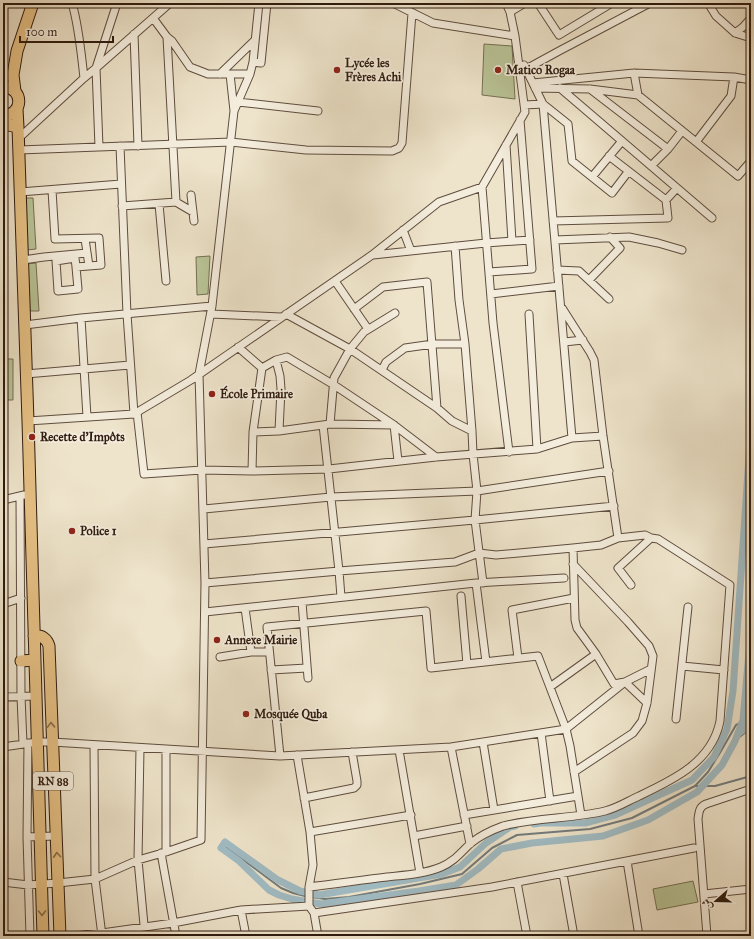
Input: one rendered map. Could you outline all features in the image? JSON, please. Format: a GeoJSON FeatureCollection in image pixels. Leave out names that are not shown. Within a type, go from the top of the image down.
{"type":"FeatureCollection","features":[{"type":"Feature","properties":{"kind":"main road"},"geometry":{"type":"LineString","coordinates":[[15,91],[9,87],[3,86],[8,76],[33,3]]}},
{"type":"Feature","properties":{"kind":"main road"},"geometry":{"type":"LineString","coordinates":[[8,76],[19,98],[17,109],[28,420],[25,495],[26,554],[34,636],[36,696],[29,743],[33,808],[40,836],[43,936]]}},
{"type":"Feature","properties":{"kind":"main road"},"geometry":{"type":"LineString","coordinates":[[3,116],[12,114],[17,109]]}},
{"type":"Feature","properties":{"kind":"main road"},"geometry":{"type":"LineString","coordinates":[[3,123],[19,133]]}},
{"type":"Feature","properties":{"kind":"main road","name":"RN 88"},"geometry":{"type":"LineString","coordinates":[[34,636],[41,636],[46,640],[49,646],[55,836],[60,936]]}},
{"type":"Feature","properties":{"kind":"main road"},"geometry":{"type":"LineString","coordinates":[[21,661],[35,660]]}},
{"type":"Feature","properties":{"kind":"street"},"geometry":{"type":"LineString","coordinates":[[72,3],[76,17],[84,78]]}},
{"type":"Feature","properties":{"kind":"street"},"geometry":{"type":"LineString","coordinates":[[99,147],[96,68],[118,3]]}},
{"type":"Feature","properties":{"kind":"street"},"geometry":{"type":"LineString","coordinates":[[19,133],[170,3]]}},
{"type":"Feature","properties":{"kind":"street"},"geometry":{"type":"LineString","coordinates":[[234,111],[250,74],[253,62],[259,3]]}},
{"type":"Feature","properties":{"kind":"street"},"geometry":{"type":"LineString","coordinates":[[253,62],[261,63],[267,3]]}},
{"type":"Feature","properties":{"kind":"street"},"geometry":{"type":"LineString","coordinates":[[393,3],[433,23],[515,36]]}},
{"type":"Feature","properties":{"kind":"street"},"geometry":{"type":"LineString","coordinates":[[506,3],[510,12],[515,36],[525,112],[482,187],[490,294],[509,452]]}},
{"type":"Feature","properties":{"kind":"street"},"geometry":{"type":"LineString","coordinates":[[510,12],[525,3]]}},
{"type":"Feature","properties":{"kind":"street"},"geometry":{"type":"LineString","coordinates":[[538,3],[559,35],[612,3]]}},
{"type":"Feature","properties":{"kind":"street"},"geometry":{"type":"LineString","coordinates":[[526,69],[650,3]]}},
{"type":"Feature","properties":{"kind":"street"},"geometry":{"type":"LineString","coordinates":[[708,3],[716,16],[735,32],[751,38]]}},
{"type":"Feature","properties":{"kind":"street"},"geometry":{"type":"LineString","coordinates":[[19,150],[231,142],[306,150],[392,151],[399,148],[402,143],[412,13]]}},
{"type":"Feature","properties":{"kind":"street"},"geometry":{"type":"LineString","coordinates":[[153,18],[167,37],[172,41],[190,67],[208,74],[250,74]]}},
{"type":"Feature","properties":{"kind":"street"},"geometry":{"type":"LineString","coordinates":[[735,32],[743,27],[751,18]]}},
{"type":"Feature","properties":{"kind":"street"},"geometry":{"type":"LineString","coordinates":[[134,34],[138,146]]}},
{"type":"Feature","properties":{"kind":"street"},"geometry":{"type":"LineString","coordinates":[[167,37],[176,202]]}},
{"type":"Feature","properties":{"kind":"street"},"geometry":{"type":"LineString","coordinates":[[220,74],[255,40]]}},
{"type":"Feature","properties":{"kind":"street"},"geometry":{"type":"LineString","coordinates":[[517,51],[543,104],[572,438]]}},
{"type":"Feature","properties":{"kind":"street"},"geometry":{"type":"LineString","coordinates":[[534,86],[634,73],[734,77],[751,80]]}},
{"type":"Feature","properties":{"kind":"street"},"geometry":{"type":"LineString","coordinates":[[634,73],[638,95]]}},
{"type":"Feature","properties":{"kind":"street"},"geometry":{"type":"LineString","coordinates":[[3,882],[28,885],[95,879],[138,860],[201,840],[205,584],[199,374],[211,314],[231,142],[234,111],[230,74]]}},
{"type":"Feature","properties":{"kind":"street"},"geometry":{"type":"LineString","coordinates":[[696,142],[730,96],[734,77]]}},
{"type":"Feature","properties":{"kind":"street"},"geometry":{"type":"LineString","coordinates":[[534,86],[590,89],[638,95],[738,176],[751,161]]}},
{"type":"Feature","properties":{"kind":"street"},"geometry":{"type":"LineString","coordinates":[[560,88],[712,218]]}},
{"type":"Feature","properties":{"kind":"street"},"geometry":{"type":"LineString","coordinates":[[590,89],[668,149]]}},
{"type":"Feature","properties":{"kind":"street"},"geometry":{"type":"LineString","coordinates":[[238,102],[318,111]]}},
{"type":"Feature","properties":{"kind":"street"},"geometry":{"type":"LineString","coordinates":[[524,105],[543,104],[568,124],[572,161],[612,193],[628,172]]}},
{"type":"Feature","properties":{"kind":"street"},"geometry":{"type":"LineString","coordinates":[[489,272],[532,269],[520,120]]}},
{"type":"Feature","properties":{"kind":"street"},"geometry":{"type":"LineString","coordinates":[[651,166],[668,149],[682,131]]}},
{"type":"Feature","properties":{"kind":"street"},"geometry":{"type":"LineString","coordinates":[[592,177],[622,141]]}},
{"type":"Feature","properties":{"kind":"street"},"geometry":{"type":"LineString","coordinates":[[506,145],[512,241]]}},
{"type":"Feature","properties":{"kind":"street"},"geometry":{"type":"LineString","coordinates":[[120,146],[130,365],[144,474],[202,470],[252,471],[329,469],[436,457],[537,449],[572,438],[603,436]]}},
{"type":"Feature","properties":{"kind":"street"},"geometry":{"type":"LineString","coordinates":[[553,221],[668,218],[666,200],[609,156]]}},
{"type":"Feature","properties":{"kind":"street"},"geometry":{"type":"LineString","coordinates":[[20,192],[121,184]]}},
{"type":"Feature","properties":{"kind":"street"},"geometry":{"type":"LineString","coordinates":[[28,420],[135,413],[191,380],[335,281],[372,255],[439,202],[482,187]]}},
{"type":"Feature","properties":{"kind":"street"},"geometry":{"type":"LineString","coordinates":[[666,200],[677,188]]}},
{"type":"Feature","properties":{"kind":"street"},"geometry":{"type":"LineString","coordinates":[[52,190],[55,239],[99,238],[101,266],[76,267]]}},
{"type":"Feature","properties":{"kind":"street"},"geometry":{"type":"LineString","coordinates":[[192,195],[194,221]]}},
{"type":"Feature","properties":{"kind":"street"},"geometry":{"type":"LineString","coordinates":[[122,206],[176,202],[193,212]]}},
{"type":"Feature","properties":{"kind":"street"},"geometry":{"type":"LineString","coordinates":[[159,204],[166,281]]}},
{"type":"Feature","properties":{"kind":"street"},"geometry":{"type":"LineString","coordinates":[[403,230],[411,251]]}},
{"type":"Feature","properties":{"kind":"street"},"geometry":{"type":"LineString","coordinates":[[589,280],[620,248],[610,237]]}},
{"type":"Feature","properties":{"kind":"street"},"geometry":{"type":"LineString","coordinates":[[554,240],[629,237],[682,250]]}},
{"type":"Feature","properties":{"kind":"street"},"geometry":{"type":"LineString","coordinates":[[85,239],[88,266]]}},
{"type":"Feature","properties":{"kind":"street"},"geometry":{"type":"LineString","coordinates":[[372,255],[530,240]]}},
{"type":"Feature","properties":{"kind":"street"},"geometry":{"type":"LineString","coordinates":[[455,246],[472,432],[476,491],[475,520],[479,552],[486,662]]}},
{"type":"Feature","properties":{"kind":"street"},"geometry":{"type":"LineString","coordinates":[[23,260],[87,253]]}},
{"type":"Feature","properties":{"kind":"street"},"geometry":{"type":"LineString","coordinates":[[75,258],[76,267],[78,289],[58,291],[56,261],[75,258]]}},
{"type":"Feature","properties":{"kind":"street"},"geometry":{"type":"LineString","coordinates":[[557,270],[579,271],[609,299]]}},
{"type":"Feature","properties":{"kind":"street"},"geometry":{"type":"LineString","coordinates":[[335,281],[368,329]]}},
{"type":"Feature","properties":{"kind":"street"},"geometry":{"type":"LineString","coordinates":[[354,309],[383,287],[427,282],[437,408]]}},
{"type":"Feature","properties":{"kind":"street"},"geometry":{"type":"LineString","coordinates":[[490,294],[559,286]]}},
{"type":"Feature","properties":{"kind":"street"},"geometry":{"type":"LineString","coordinates":[[25,325],[81,318],[212,306]]}},
{"type":"Feature","properties":{"kind":"street"},"geometry":{"type":"LineString","coordinates":[[560,306],[594,360],[603,436],[618,538]]}},
{"type":"Feature","properties":{"kind":"street"},"geometry":{"type":"LineString","coordinates":[[341,598],[334,533],[326,425],[334,378],[350,349],[364,332],[395,313]]}},
{"type":"Feature","properties":{"kind":"street"},"geometry":{"type":"LineString","coordinates":[[211,314],[284,316],[350,349],[437,408],[452,421],[472,432]]}},
{"type":"Feature","properties":{"kind":"street"},"geometry":{"type":"LineString","coordinates":[[530,314],[537,449]]}},
{"type":"Feature","properties":{"kind":"street"},"geometry":{"type":"LineString","coordinates":[[81,318],[87,417]]}},
{"type":"Feature","properties":{"kind":"street"},"geometry":{"type":"LineString","coordinates":[[564,342],[582,340]]}},
{"type":"Feature","properties":{"kind":"street"},"geometry":{"type":"LineString","coordinates":[[382,370],[386,362],[405,348],[433,344],[465,344]]}},
{"type":"Feature","properties":{"kind":"street"},"geometry":{"type":"LineString","coordinates":[[238,347],[262,368]]}},
{"type":"Feature","properties":{"kind":"street"},"geometry":{"type":"LineString","coordinates":[[262,368],[276,360],[287,357],[334,385],[394,424],[436,457]]}},
{"type":"Feature","properties":{"kind":"street"},"geometry":{"type":"LineString","coordinates":[[276,360],[280,376],[281,389],[279,431]]}},
{"type":"Feature","properties":{"kind":"street"},"geometry":{"type":"LineString","coordinates":[[26,374],[130,365]]}},
{"type":"Feature","properties":{"kind":"street"},"geometry":{"type":"LineString","coordinates":[[252,471],[253,432],[262,368]]}},
{"type":"Feature","properties":{"kind":"street"},"geometry":{"type":"LineString","coordinates":[[253,432],[279,431],[326,425],[394,424]]}},
{"type":"Feature","properties":{"kind":"street"},"geometry":{"type":"LineString","coordinates":[[394,424],[398,461]]}},
{"type":"Feature","properties":{"kind":"street"},"geometry":{"type":"LineString","coordinates":[[204,509],[331,497],[476,491],[609,470]]}},
{"type":"Feature","properties":{"kind":"street"},"geometry":{"type":"LineString","coordinates":[[3,500],[25,495]]}},
{"type":"Feature","properties":{"kind":"street"},"geometry":{"type":"LineString","coordinates":[[204,544],[614,506]]}},
{"type":"Feature","properties":{"kind":"street"},"geometry":{"type":"LineString","coordinates":[[205,584],[339,571],[455,562],[479,552],[496,555],[573,548],[601,545],[618,538],[645,535],[658,539],[730,586],[720,721],[718,730],[710,747],[689,769],[675,779],[607,811],[519,823],[489,832],[470,844],[449,864],[430,872],[309,890]]}},
{"type":"Feature","properties":{"kind":"street"},"geometry":{"type":"LineString","coordinates":[[631,585],[618,568],[652,538]]}},
{"type":"Feature","properties":{"kind":"street"},"geometry":{"type":"LineString","coordinates":[[573,548],[575,624],[596,654],[614,684],[626,682]]}},
{"type":"Feature","properties":{"kind":"street"},"geometry":{"type":"LineString","coordinates":[[26,554],[21,598],[20,696],[29,743]]}},
{"type":"Feature","properties":{"kind":"street"},"geometry":{"type":"LineString","coordinates":[[573,564],[649,646],[653,656],[647,703],[642,721],[632,733],[574,772]]}},
{"type":"Feature","properties":{"kind":"street"},"geometry":{"type":"LineString","coordinates":[[205,612],[480,583],[564,578]]}},
{"type":"Feature","properties":{"kind":"street"},"geometry":{"type":"LineString","coordinates":[[461,596],[467,664]]}},
{"type":"Feature","properties":{"kind":"street"},"geometry":{"type":"LineString","coordinates":[[3,604],[21,598]]}},
{"type":"Feature","properties":{"kind":"street"},"geometry":{"type":"LineString","coordinates":[[518,658],[512,610],[574,598]]}},
{"type":"Feature","properties":{"kind":"street"},"geometry":{"type":"LineString","coordinates":[[302,602],[308,678]]}},
{"type":"Feature","properties":{"kind":"street"},"geometry":{"type":"LineString","coordinates":[[245,608],[251,652]]}},
{"type":"Feature","properties":{"kind":"street"},"geometry":{"type":"LineString","coordinates":[[676,719],[688,608]]}},
{"type":"Feature","properties":{"kind":"street"},"geometry":{"type":"LineString","coordinates":[[280,756],[267,627],[426,611],[431,668],[538,656],[566,729],[570,746],[580,815]]}},
{"type":"Feature","properties":{"kind":"street"},"geometry":{"type":"LineString","coordinates":[[220,657],[251,652],[269,652]]}},
{"type":"Feature","properties":{"kind":"street"},"geometry":{"type":"LineString","coordinates":[[550,687],[596,654]]}},
{"type":"Feature","properties":{"kind":"street"},"geometry":{"type":"LineString","coordinates":[[682,666],[724,670]]}},
{"type":"Feature","properties":{"kind":"street"},"geometry":{"type":"LineString","coordinates":[[271,670],[307,668]]}},
{"type":"Feature","properties":{"kind":"street"},"geometry":{"type":"LineString","coordinates":[[3,747],[29,743],[52,742],[280,756],[451,747],[566,729],[626,682],[651,669]]}},
{"type":"Feature","properties":{"kind":"street"},"geometry":{"type":"LineString","coordinates":[[626,682],[647,703]]}},
{"type":"Feature","properties":{"kind":"street"},"geometry":{"type":"LineString","coordinates":[[3,697],[36,696]]}},
{"type":"Feature","properties":{"kind":"street"},"geometry":{"type":"LineString","coordinates":[[541,733],[550,801]]}},
{"type":"Feature","properties":{"kind":"street"},"geometry":{"type":"LineString","coordinates":[[483,742],[494,810]]}},
{"type":"Feature","properties":{"kind":"street"},"geometry":{"type":"LineString","coordinates":[[94,745],[95,879],[102,935]]}},
{"type":"Feature","properties":{"kind":"street"},"geometry":{"type":"LineString","coordinates":[[451,747],[470,844]]}},
{"type":"Feature","properties":{"kind":"street"},"geometry":{"type":"LineString","coordinates":[[140,748],[138,860],[146,936]]}},
{"type":"Feature","properties":{"kind":"street"},"geometry":{"type":"LineString","coordinates":[[166,749],[163,852],[176,936]]}},
{"type":"Feature","properties":{"kind":"street"},"geometry":{"type":"LineString","coordinates":[[399,750],[420,873]]}},
{"type":"Feature","properties":{"kind":"street"},"geometry":{"type":"LineString","coordinates":[[304,798],[354,788],[357,785],[357,780],[352,752]]}},
{"type":"Feature","properties":{"kind":"street"},"geometry":{"type":"LineString","coordinates":[[297,755],[310,832],[313,865],[308,904],[314,913],[318,936]]}},
{"type":"Feature","properties":{"kind":"street"},"geometry":{"type":"LineString","coordinates":[[707,936],[698,819],[699,811],[701,806],[751,789]]}},
{"type":"Feature","properties":{"kind":"street"},"geometry":{"type":"LineString","coordinates":[[464,815],[578,796]]}},
{"type":"Feature","properties":{"kind":"street"},"geometry":{"type":"LineString","coordinates":[[30,936],[27,837],[33,808]]}},
{"type":"Feature","properties":{"kind":"street"},"geometry":{"type":"LineString","coordinates":[[310,832],[411,815]]}},
{"type":"Feature","properties":{"kind":"street"},"geometry":{"type":"LineString","coordinates":[[414,836],[467,826]]}},
{"type":"Feature","properties":{"kind":"street"},"geometry":{"type":"LineString","coordinates":[[27,837],[55,836]]}},
{"type":"Feature","properties":{"kind":"street"},"geometry":{"type":"LineString","coordinates":[[314,913],[492,887],[694,848]]}},
{"type":"Feature","properties":{"kind":"street"},"geometry":{"type":"LineString","coordinates":[[627,861],[639,936]]}},
{"type":"Feature","properties":{"kind":"street"},"geometry":{"type":"LineString","coordinates":[[563,874],[574,936]]}},
{"type":"Feature","properties":{"kind":"street"},"geometry":{"type":"LineString","coordinates":[[517,882],[527,936]]}},
{"type":"Feature","properties":{"kind":"street"},"geometry":{"type":"LineString","coordinates":[[704,894],[751,888]]}},
{"type":"Feature","properties":{"kind":"street"},"geometry":{"type":"LineString","coordinates":[[73,936],[102,935],[241,910],[308,904]]}},
{"type":"Feature","properties":{"kind":"street"},"geometry":{"type":"LineString","coordinates":[[241,910],[246,936]]}},
{"type":"Feature","properties":{"kind":"green space","name":"Matico Rogaa"},"geometry":{"type":"Polygon","coordinates":[[[484,44],[512,46],[515,99],[482,95],[484,44]]]}},
{"type":"Feature","properties":{"kind":"green space"},"geometry":{"type":"Polygon","coordinates":[[[25,198],[33,198],[36,249],[27,250],[25,198]]]}},
{"type":"Feature","properties":{"kind":"green space"},"geometry":{"type":"Polygon","coordinates":[[[210,256],[208,294],[197,295],[196,257],[210,256]]]}},
{"type":"Feature","properties":{"kind":"green space"},"geometry":{"type":"Polygon","coordinates":[[[36,263],[39,311],[30,311],[26,264],[36,263]]]}},
{"type":"Feature","properties":{"kind":"green space"},"geometry":{"type":"Polygon","coordinates":[[[3,359],[13,359],[13,400],[3,400],[3,359]]]}},
{"type":"Feature","properties":{"kind":"green space"},"geometry":{"type":"Polygon","coordinates":[[[693,881],[698,902],[657,910],[653,889],[693,881]]]}},
{"type":"Feature","properties":{"kind":"water"},"geometry":{"type":"Polygon","coordinates":[[[745,703],[751,705],[751,729],[735,741],[743,720],[745,703]]]}},
{"type":"Feature","properties":{"kind":"waterway"},"geometry":{"type":"LineString","coordinates":[[534,824],[585,823],[615,815],[692,780],[714,757],[727,729],[733,691],[751,428]]}},
{"type":"Feature","properties":{"kind":"waterway"},"geometry":{"type":"LineString","coordinates":[[515,826],[510,827],[486,843],[460,867],[442,874],[319,895],[300,891],[278,880],[225,842],[221,848],[239,861],[269,890],[292,899],[321,904],[456,885],[478,869],[501,849],[532,843],[603,836],[648,820],[697,792],[722,765],[735,741],[743,720],[751,630]]}},
{"type":"Feature","properties":{"kind":"waterway"},"geometry":{"type":"LineString","coordinates":[[226,847],[281,888],[293,893],[325,899],[349,897],[420,884],[462,874],[492,848],[517,835],[590,829],[632,818],[695,786],[708,772],[736,725],[745,721]]}},
{"type":"Feature","properties":{"kind":"waterway"},"geometry":{"type":"LineString","coordinates":[[696,786],[715,786],[751,776]]}},
{"type":"Feature","properties":{"kind":"place","name":"Lycée les Frères Achi"},"geometry":{"type":"Point","coordinates":[337,70]}},
{"type":"Feature","properties":{"kind":"place","name":"Matico Rogaa"},"geometry":{"type":"Point","coordinates":[498,70]}},
{"type":"Feature","properties":{"kind":"place","name":"École Primaire"},"geometry":{"type":"Point","coordinates":[212,394]}},
{"type":"Feature","properties":{"kind":"place","name":"Recette d'Impôts"},"geometry":{"type":"Point","coordinates":[32,437]}},
{"type":"Feature","properties":{"kind":"place","name":"Police 1"},"geometry":{"type":"Point","coordinates":[72,531]}},
{"type":"Feature","properties":{"kind":"place","name":"Annexe Mairie"},"geometry":{"type":"Point","coordinates":[217,640]}},
{"type":"Feature","properties":{"kind":"place","name":"Mosquée Quba"},"geometry":{"type":"Point","coordinates":[246,714]}}]}
